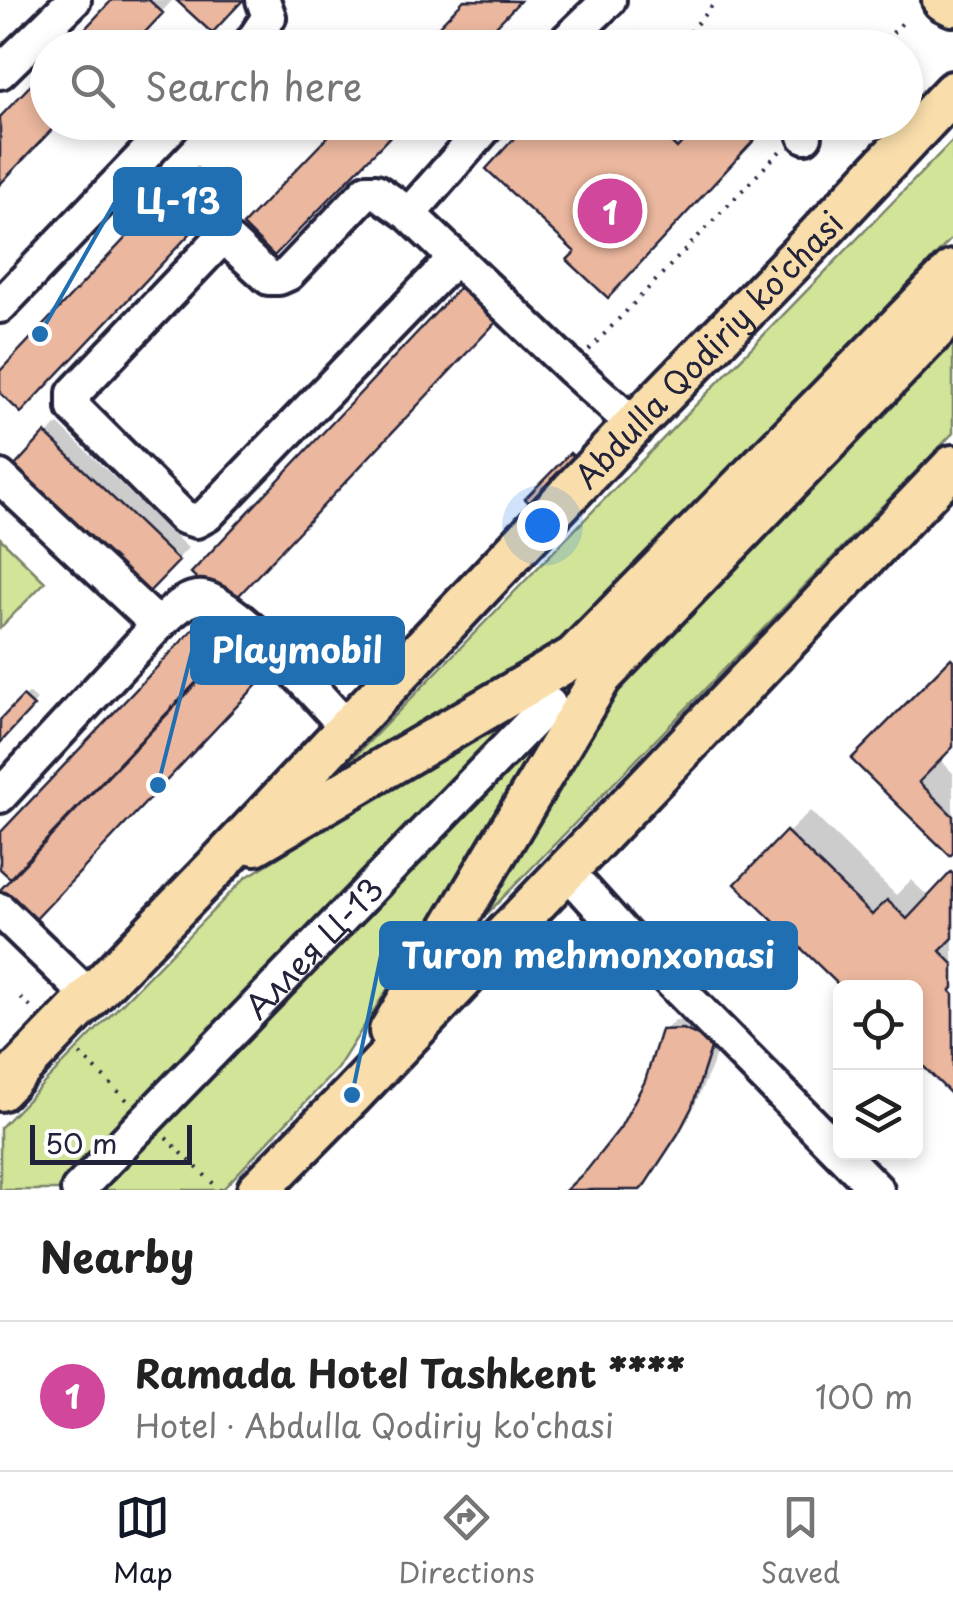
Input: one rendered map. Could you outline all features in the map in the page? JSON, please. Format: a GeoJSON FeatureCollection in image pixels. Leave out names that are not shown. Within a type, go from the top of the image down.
{"type":"FeatureCollection","features":[{"type":"Feature","properties":{"kind":"main road"},"geometry":{"type":"LineString","coordinates":[[943,0],[953,5]]}},
{"type":"Feature","properties":{"kind":"main road","name":"Abdulla Qodiriy ko'chasi"},"geometry":{"type":"LineString","coordinates":[[923,124],[953,92]]}},
{"type":"Feature","properties":{"kind":"main road","name":"Abdulla Qodiriy ko'chasi"},"geometry":{"type":"LineString","coordinates":[[0,1090],[908,140]]}},
{"type":"Feature","properties":{"kind":"main road","name":"Abdulla Qodiriy ko'chasi"},"geometry":{"type":"LineString","coordinates":[[352,1095],[587,668],[953,271]]}},
{"type":"Feature","properties":{"kind":"main road","name":"Abdulla Qodiriy ko'chasi"},"geometry":{"type":"LineString","coordinates":[[218,866],[587,668],[953,311]]}},
{"type":"Feature","properties":{"kind":"main road","name":"Abdulla Qodiriy ko'chasi"},"geometry":{"type":"LineString","coordinates":[[258,1190],[953,466]]}},
{"type":"Feature","properties":{"kind":"street"},"geometry":{"type":"LineString","coordinates":[[43,30],[74,0]]}},
{"type":"Feature","properties":{"kind":"street"},"geometry":{"type":"LineString","coordinates":[[260,30],[269,17],[263,0]]}},
{"type":"Feature","properties":{"kind":"street"},"geometry":{"type":"LineString","coordinates":[[577,30],[608,0]]}},
{"type":"Feature","properties":{"kind":"street"},"geometry":{"type":"LineString","coordinates":[[0,72],[30,43]]}},
{"type":"Feature","properties":{"kind":"street"},"geometry":{"type":"LineString","coordinates":[[0,306],[159,140]]}},
{"type":"Feature","properties":{"kind":"street"},"geometry":{"type":"LineString","coordinates":[[409,214],[474,140]]}},
{"type":"Feature","properties":{"kind":"street"},"geometry":{"type":"LineString","coordinates":[[455,258],[207,515],[196,520],[183,517],[74,408],[74,393],[215,245],[231,243],[269,278],[279,278],[288,274],[367,192],[376,191],[409,214],[634,425]]}},
{"type":"Feature","properties":{"kind":"street"},"geometry":{"type":"LineString","coordinates":[[0,478],[158,625]]}},
{"type":"Feature","properties":{"kind":"street"},"geometry":{"type":"LineString","coordinates":[[0,796],[158,625],[187,600],[206,598],[233,613],[348,728]]}},
{"type":"Feature","properties":{"kind":"street","name":"Аллея Ц-13"},"geometry":{"type":"LineString","coordinates":[[78,1190],[549,704]]}},
{"type":"Feature","properties":{"kind":"street"},"geometry":{"type":"LineString","coordinates":[[566,870],[624,934],[877,1190]]}},
{"type":"Feature","properties":{"kind":"street"},"geometry":{"type":"LineString","coordinates":[[0,910],[90,997]]}},
{"type":"Feature","properties":{"kind":"path"},"geometry":{"type":"LineString","coordinates":[[691,30],[716,0]]}},
{"type":"Feature","properties":{"kind":"path"},"geometry":{"type":"LineString","coordinates":[[895,30],[906,19]]}},
{"type":"Feature","properties":{"kind":"path"},"geometry":{"type":"LineString","coordinates":[[572,369],[792,140]]}},
{"type":"Feature","properties":{"kind":"path"},"geometry":{"type":"LineString","coordinates":[[21,998],[40,1015]]}},
{"type":"Feature","properties":{"kind":"green space"},"geometry":{"type":"Polygon","coordinates":[[[953,140],[953,237],[565,644],[325,787],[953,140]]]}},
{"type":"Feature","properties":{"kind":"green space"},"geometry":{"type":"Polygon","coordinates":[[[953,343],[953,433],[456,946],[614,684],[953,343]]]}},
{"type":"Feature","properties":{"kind":"green space"},"geometry":{"type":"Polygon","coordinates":[[[0,538],[45,582],[0,628],[0,538]]]}},
{"type":"Feature","properties":{"kind":"green space"},"geometry":{"type":"Polygon","coordinates":[[[592,665],[337,1069],[222,1190],[0,1190],[0,1128],[245,878],[592,665]]]}},
{"type":"Feature","properties":{"kind":"building"},"geometry":{"type":"Polygon","coordinates":[[[112,0],[149,0],[163,13],[147,30],[84,30],[112,0]]]}},
{"type":"Feature","properties":{"kind":"building"},"geometry":{"type":"Polygon","coordinates":[[[176,0],[243,0],[215,30],[209,30],[176,0]]]}},
{"type":"Feature","properties":{"kind":"building"},"geometry":{"type":"Polygon","coordinates":[[[464,0],[520,1],[492,30],[435,30],[464,0]]]}},
{"type":"Feature","properties":{"kind":"building"},"geometry":{"type":"Polygon","coordinates":[[[30,86],[30,140],[42,140],[0,184],[0,117],[30,86]]]}},
{"type":"Feature","properties":{"kind":"building"},"geometry":{"type":"Polygon","coordinates":[[[325,140],[387,140],[274,256],[243,225],[325,140]]]}},
{"type":"Feature","properties":{"kind":"building"},"geometry":{"type":"Polygon","coordinates":[[[513,140],[669,140],[677,148],[684,140],[754,140],[608,298],[567,260],[575,252],[486,169],[513,140]]]}},
{"type":"Feature","properties":{"kind":"building"},"geometry":{"type":"Polygon","coordinates":[[[185,175],[217,205],[21,413],[0,393],[0,371],[185,175]]]}},
{"type":"Feature","properties":{"kind":"building"},"geometry":{"type":"Polygon","coordinates":[[[460,287],[496,322],[227,608],[191,573],[460,287]]]}},
{"type":"Feature","properties":{"kind":"building"},"geometry":{"type":"Polygon","coordinates":[[[45,433],[179,561],[148,593],[15,466],[45,433]]]}},
{"type":"Feature","properties":{"kind":"building"},"geometry":{"type":"Polygon","coordinates":[[[570,453],[583,465],[539,511],[525,499],[570,453]]]}},
{"type":"Feature","properties":{"kind":"building"},"geometry":{"type":"Polygon","coordinates":[[[196,626],[224,653],[10,878],[0,869],[0,833],[196,626]]]}},
{"type":"Feature","properties":{"kind":"building"},"geometry":{"type":"Polygon","coordinates":[[[238,640],[270,671],[33,922],[0,890],[238,640]]]}},
{"type":"Feature","properties":{"kind":"building"},"geometry":{"type":"Polygon","coordinates":[[[951,658],[953,747],[919,782],[953,816],[950,856],[851,759],[951,658]]]}},
{"type":"Feature","properties":{"kind":"building"},"geometry":{"type":"Polygon","coordinates":[[[23,696],[34,706],[0,743],[0,720],[23,696]]]}},
{"type":"Feature","properties":{"kind":"building"},"geometry":{"type":"Polygon","coordinates":[[[786,831],[872,915],[887,900],[907,919],[951,872],[953,938],[940,951],[953,964],[953,1096],[923,1066],[923,980],[834,980],[735,884],[786,831]]]}},
{"type":"Feature","properties":{"kind":"building"},"geometry":{"type":"Polygon","coordinates":[[[786,831],[872,915],[887,900],[907,919],[951,872],[953,938],[940,951],[953,964],[953,1096],[923,1066],[923,980],[834,980],[735,884],[786,831]]]}},
{"type":"Feature","properties":{"kind":"building"},"geometry":{"type":"Polygon","coordinates":[[[786,831],[872,915],[887,900],[907,919],[951,872],[953,938],[940,951],[953,964],[953,1096],[923,1066],[923,980],[834,980],[735,884],[786,831]]]}},
{"type":"Feature","properties":{"kind":"building"},"geometry":{"type":"Polygon","coordinates":[[[683,1029],[711,1048],[692,1107],[644,1186],[640,1190],[566,1190],[620,1128],[645,1081],[661,1030],[683,1029]]]}},
{"type":"Feature","properties":{"kind":"place","name":"Ramada Hotel Tashkent ****"},"geometry":{"type":"Point","coordinates":[610,211]}},
{"type":"Feature","properties":{"kind":"place","name":"Ц-13"},"geometry":{"type":"Point","coordinates":[40,334]}},
{"type":"Feature","properties":{"kind":"place","name":"Playmobil"},"geometry":{"type":"Point","coordinates":[158,785]}},
{"type":"Feature","properties":{"kind":"place","name":"Turon mehmonxonasi"},"geometry":{"type":"Point","coordinates":[352,1095]}}]}
